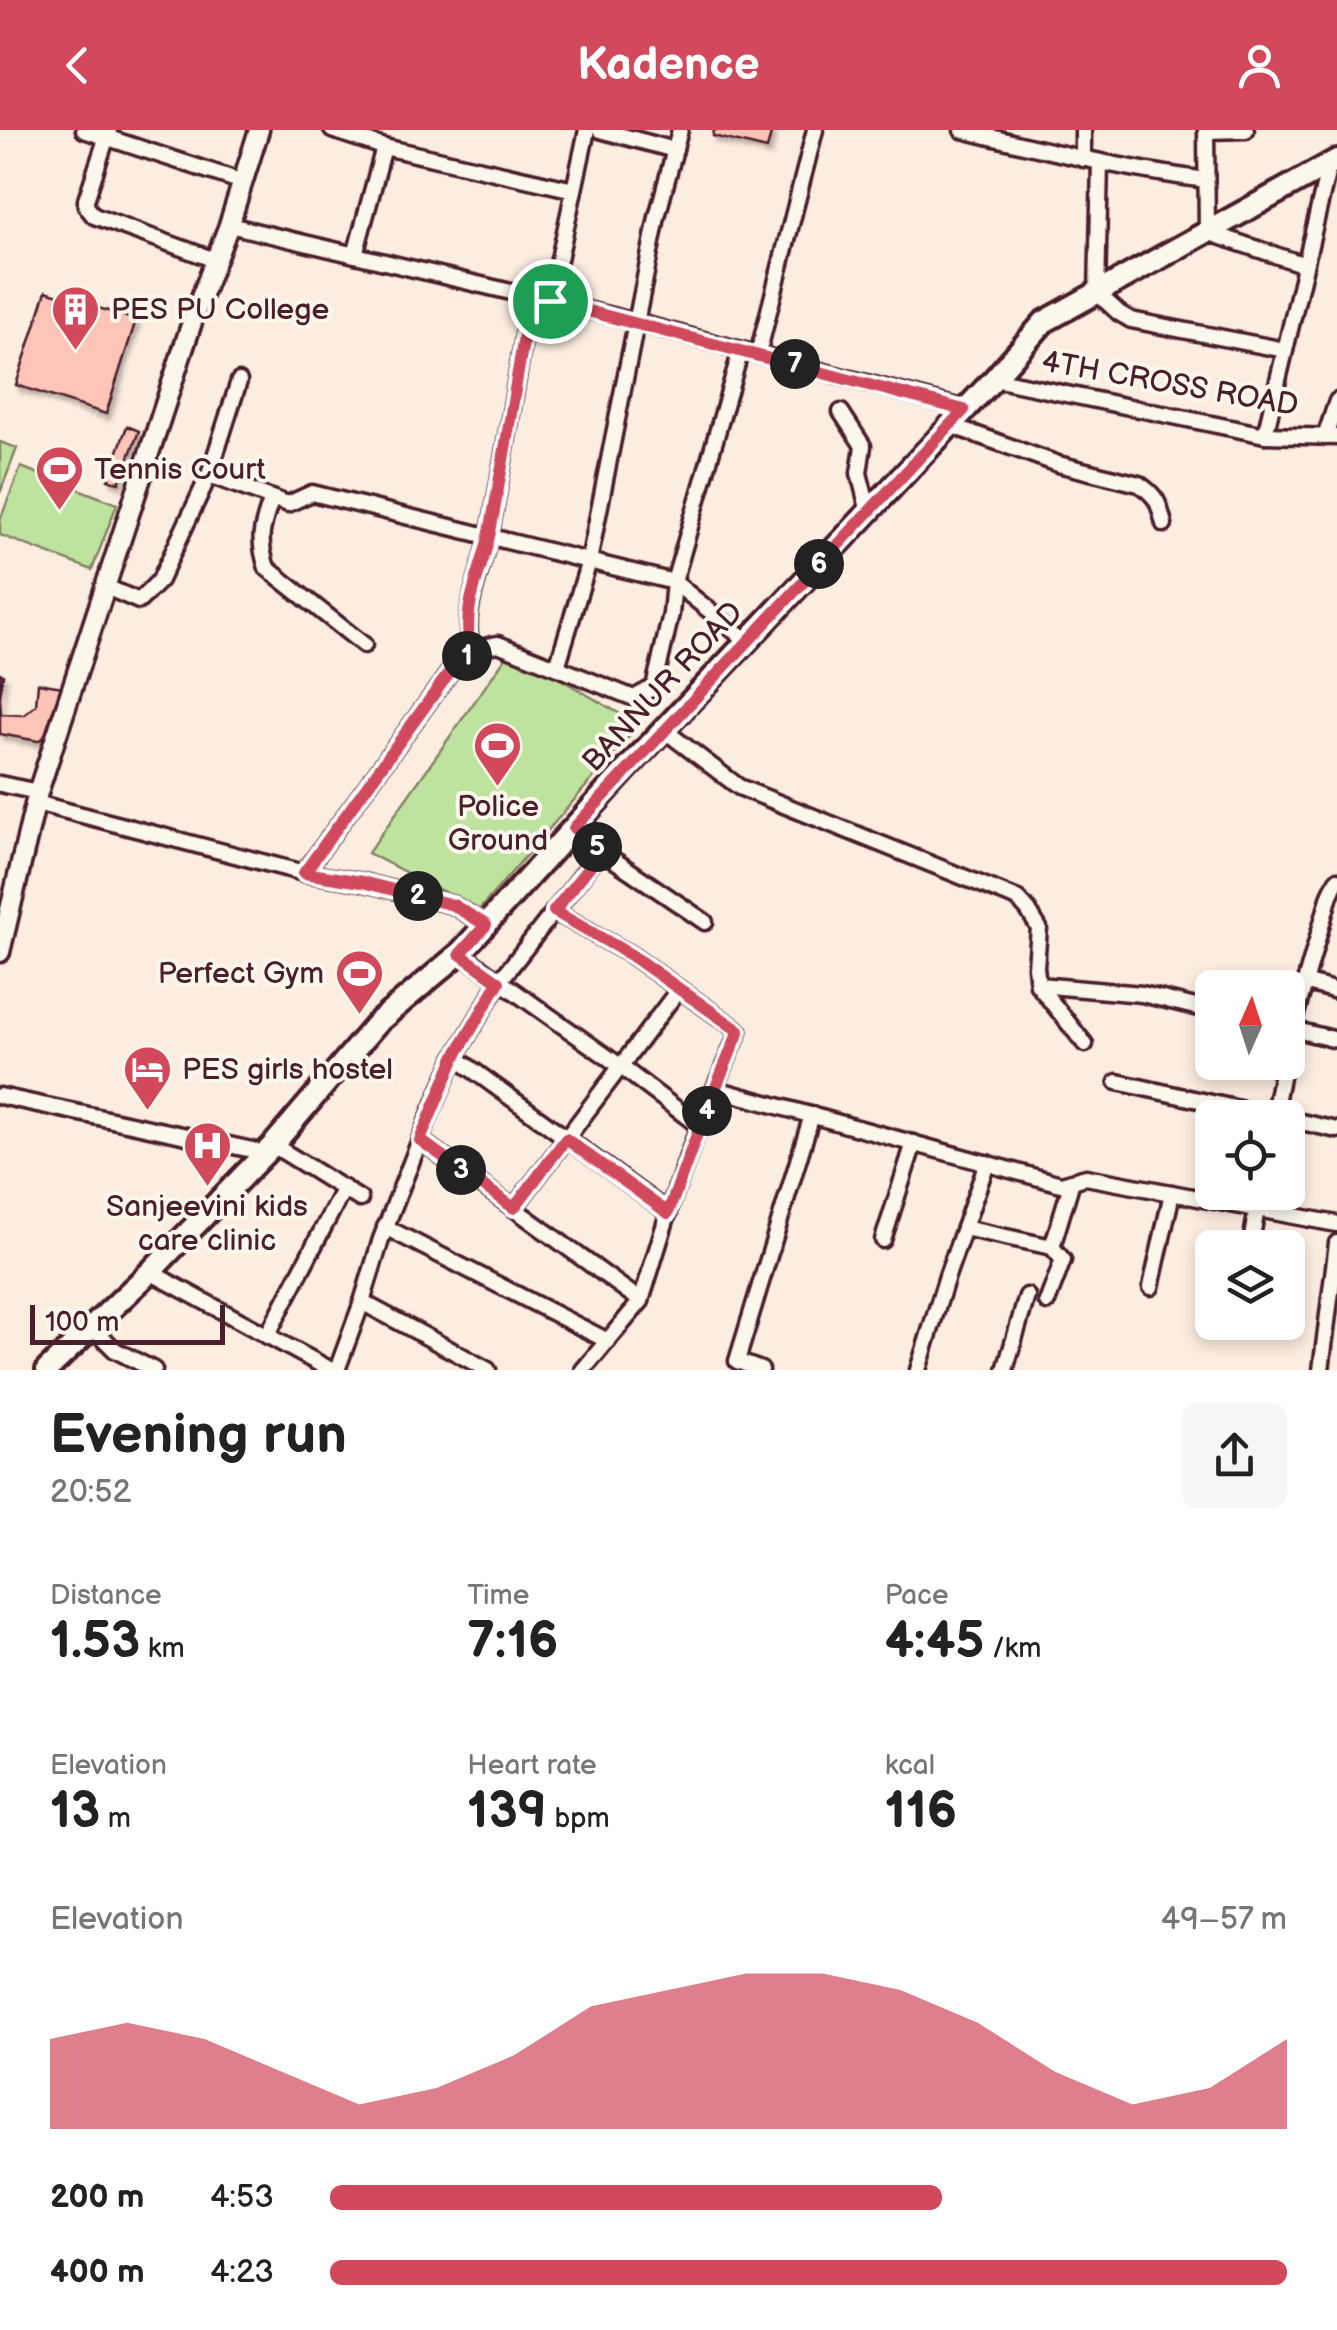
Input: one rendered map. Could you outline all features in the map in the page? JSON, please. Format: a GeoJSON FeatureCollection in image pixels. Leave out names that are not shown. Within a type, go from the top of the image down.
{"type":"FeatureCollection","features":[{"type":"Feature","properties":{"kind":"main road","name":"BANNUR ROAD"},"geometry":{"type":"LineString","coordinates":[[47,1370],[270,1149],[377,1023],[460,954],[1044,322],[1333,162]]}},
{"type":"Feature","properties":{"kind":"street"},"geometry":{"type":"LineString","coordinates":[[84,130],[108,134],[243,182]]}},
{"type":"Feature","properties":{"kind":"street"},"geometry":{"type":"LineString","coordinates":[[0,952],[37,797],[259,130]]}},
{"type":"Feature","properties":{"kind":"street"},"geometry":{"type":"LineString","coordinates":[[332,130],[384,147],[574,190]]}},
{"type":"Feature","properties":{"kind":"street"},"geometry":{"type":"LineString","coordinates":[[550,301],[588,130]]}},
{"type":"Feature","properties":{"kind":"street"},"geometry":{"type":"LineString","coordinates":[[600,130],[675,150]]}},
{"type":"Feature","properties":{"kind":"street"},"geometry":{"type":"LineString","coordinates":[[557,667],[589,561],[657,217],[680,130]]}},
{"type":"Feature","properties":{"kind":"street"},"geometry":{"type":"LineString","coordinates":[[758,354],[815,130]]}},
{"type":"Feature","properties":{"kind":"street"},"geometry":{"type":"LineString","coordinates":[[962,130],[1083,159],[1206,180]]}},
{"type":"Feature","properties":{"kind":"street"},"geometry":{"type":"LineString","coordinates":[[1083,159],[1084,130]]}},
{"type":"Feature","properties":{"kind":"street"},"geometry":{"type":"LineString","coordinates":[[1246,130],[1206,130],[1207,232],[1305,265]]}},
{"type":"Feature","properties":{"kind":"street"},"geometry":{"type":"LineString","coordinates":[[108,134],[86,200],[89,211],[215,260]]}},
{"type":"Feature","properties":{"kind":"street"},"geometry":{"type":"LineString","coordinates":[[356,255],[384,147]]}},
{"type":"Feature","properties":{"kind":"street"},"geometry":{"type":"LineString","coordinates":[[1100,162],[1097,292],[1118,313],[1132,320],[1285,350]]}},
{"type":"Feature","properties":{"kind":"street"},"geometry":{"type":"LineString","coordinates":[[1264,435],[1333,162]]}},
{"type":"Feature","properties":{"kind":"street"},"geometry":{"type":"LineString","coordinates":[[229,225],[531,296],[964,410]]}},
{"type":"Feature","properties":{"kind":"street"},"geometry":{"type":"LineString","coordinates":[[472,652],[466,634],[467,619],[489,538],[531,296]]}},
{"type":"Feature","properties":{"kind":"street"},"geometry":{"type":"LineString","coordinates":[[304,873],[452,669],[482,646],[498,644],[634,698],[654,686],[671,614],[674,582],[741,350]]}},
{"type":"Feature","properties":{"kind":"street","name":"4TH CROSS ROAD"},"geometry":{"type":"LineString","coordinates":[[994,379],[1264,435],[1331,437]]}},
{"type":"Feature","properties":{"kind":"street"},"geometry":{"type":"LineString","coordinates":[[106,587],[140,600],[160,580],[208,475],[239,381]]}},
{"type":"Feature","properties":{"kind":"street"},"geometry":{"type":"LineString","coordinates":[[1331,437],[1337,401]]}},
{"type":"Feature","properties":{"kind":"street"},"geometry":{"type":"LineString","coordinates":[[841,412],[863,446],[859,472],[869,512]]}},
{"type":"Feature","properties":{"kind":"street"},"geometry":{"type":"LineString","coordinates":[[950,426],[1058,464],[1139,484],[1159,503],[1164,524]]}},
{"type":"Feature","properties":{"kind":"street"},"geometry":{"type":"LineString","coordinates":[[208,475],[288,504],[312,492],[674,582],[747,641]]}},
{"type":"Feature","properties":{"kind":"street"},"geometry":{"type":"LineString","coordinates":[[272,498],[260,534],[267,568],[364,645]]}},
{"type":"Feature","properties":{"kind":"street"},"geometry":{"type":"LineString","coordinates":[[664,730],[740,786],[1018,899],[1039,928],[1038,984],[1085,1044]]}},
{"type":"Feature","properties":{"kind":"street"},"geometry":{"type":"LineString","coordinates":[[0,784],[304,873],[362,882],[453,905],[486,925]]}},
{"type":"Feature","properties":{"kind":"street"},"geometry":{"type":"LineString","coordinates":[[574,828],[601,852],[706,922]]}},
{"type":"Feature","properties":{"kind":"street"},"geometry":{"type":"LineString","coordinates":[[150,1272],[334,1370],[362,1302],[385,1227],[455,1057],[499,982],[601,852]]}},
{"type":"Feature","properties":{"kind":"street"},"geometry":{"type":"LineString","coordinates":[[1305,979],[1336,886]]}},
{"type":"Feature","properties":{"kind":"street"},"geometry":{"type":"LineString","coordinates":[[554,911],[631,955],[739,1031],[668,1213],[642,1301],[583,1370]]}},
{"type":"Feature","properties":{"kind":"street"},"geometry":{"type":"LineString","coordinates":[[460,954],[700,1126]]}},
{"type":"Feature","properties":{"kind":"street"},"geometry":{"type":"LineString","coordinates":[[1305,982],[1337,992]]}},
{"type":"Feature","properties":{"kind":"street"},"geometry":{"type":"LineString","coordinates":[[1038,984],[1142,994],[1195,1007]]}},
{"type":"Feature","properties":{"kind":"street"},"geometry":{"type":"LineString","coordinates":[[514,1208],[679,989]]}},
{"type":"Feature","properties":{"kind":"street"},"geometry":{"type":"LineString","coordinates":[[1305,1035],[1337,1040]]}},
{"type":"Feature","properties":{"kind":"street"},"geometry":{"type":"LineString","coordinates":[[455,1057],[668,1213]]}},
{"type":"Feature","properties":{"kind":"street"},"geometry":{"type":"LineString","coordinates":[[1117,1082],[1198,1100]]}},
{"type":"Feature","properties":{"kind":"street"},"geometry":{"type":"LineString","coordinates":[[716,1089],[1061,1184],[1086,1177],[1195,1197]]}},
{"type":"Feature","properties":{"kind":"street"},"geometry":{"type":"LineString","coordinates":[[0,1096],[270,1149],[360,1199]]}},
{"type":"Feature","properties":{"kind":"street"},"geometry":{"type":"LineString","coordinates":[[761,1370],[736,1361],[812,1116]]}},
{"type":"Feature","properties":{"kind":"street"},"geometry":{"type":"LineString","coordinates":[[1305,1123],[1337,1130]]}},
{"type":"Feature","properties":{"kind":"street"},"geometry":{"type":"LineString","coordinates":[[420,1140],[642,1301]]}},
{"type":"Feature","properties":{"kind":"street"},"geometry":{"type":"LineString","coordinates":[[882,1240],[914,1144]]}},
{"type":"Feature","properties":{"kind":"street"},"geometry":{"type":"LineString","coordinates":[[918,1370],[987,1164]]}},
{"type":"Feature","properties":{"kind":"street"},"geometry":{"type":"LineString","coordinates":[[1052,1247],[1072,1180]]}},
{"type":"Feature","properties":{"kind":"street"},"geometry":{"type":"LineString","coordinates":[[267,1336],[344,1188]]}},
{"type":"Feature","properties":{"kind":"street"},"geometry":{"type":"LineString","coordinates":[[1151,1287],[1172,1193]]}},
{"type":"Feature","properties":{"kind":"street"},"geometry":{"type":"LineString","coordinates":[[1261,1210],[1337,1224]]}},
{"type":"Feature","properties":{"kind":"street"},"geometry":{"type":"LineString","coordinates":[[385,1227],[608,1341]]}},
{"type":"Feature","properties":{"kind":"street"},"geometry":{"type":"LineString","coordinates":[[964,1228],[1052,1247],[1063,1260],[1047,1302]]}},
{"type":"Feature","properties":{"kind":"street"},"geometry":{"type":"LineString","coordinates":[[1321,1370],[1337,1244]]}},
{"type":"Feature","properties":{"kind":"street"},"geometry":{"type":"LineString","coordinates":[[1005,1370],[1028,1296]]}},
{"type":"Feature","properties":{"kind":"street"},"geometry":{"type":"LineString","coordinates":[[362,1302],[488,1370]]}},
{"type":"Feature","properties":{"kind":"street"},"geometry":{"type":"LineString","coordinates":[[92,1327],[115,1350],[154,1370]]}},
{"type":"Feature","properties":{"kind":"green space"},"geometry":{"type":"Polygon","coordinates":[[[0,442],[17,448],[0,493],[0,442]]]}},
{"type":"Feature","properties":{"kind":"green space","name":"Tennis Court"},"geometry":{"type":"Polygon","coordinates":[[[21,467],[117,504],[92,570],[0,535],[0,520],[21,467]]]}},
{"type":"Feature","properties":{"kind":"green space","name":"Police Ground"},"geometry":{"type":"Polygon","coordinates":[[[511,650],[639,725],[479,910],[368,853],[511,650]]]}},
{"type":"Feature","properties":{"kind":"building"},"geometry":{"type":"Polygon","coordinates":[[[714,130],[772,130],[767,149],[713,136],[714,130]]]}},
{"type":"Feature","properties":{"kind":"building","name":"PES PU College"},"geometry":{"type":"Polygon","coordinates":[[[46,291],[136,320],[106,414],[16,385],[46,291]]]}},
{"type":"Feature","properties":{"kind":"building"},"geometry":{"type":"Polygon","coordinates":[[[127,426],[139,431],[119,483],[108,479],[127,426]]]}},
{"type":"Feature","properties":{"kind":"building"},"geometry":{"type":"Polygon","coordinates":[[[38,683],[63,687],[56,728],[38,741],[0,734],[0,697],[1,714],[24,715],[36,705],[38,683]]]}},
{"type":"Feature","properties":{"kind":"place","name":"PES PU College"},"geometry":{"type":"Point","coordinates":[76,352]}},
{"type":"Feature","properties":{"kind":"place","name":"Tennis Court"},"geometry":{"type":"Point","coordinates":[59,512]}},
{"type":"Feature","properties":{"kind":"place","name":"Police Ground"},"geometry":{"type":"Point","coordinates":[498,788]}},
{"type":"Feature","properties":{"kind":"place","name":"Perfect Gym"},"geometry":{"type":"Point","coordinates":[359,1016]}},
{"type":"Feature","properties":{"kind":"place","name":"PES girls hostel"},"geometry":{"type":"Point","coordinates":[147,1112]}},
{"type":"Feature","properties":{"kind":"place","name":"Sanjeevini kids care clinic"},"geometry":{"type":"Point","coordinates":[207,1188]}},
{"type":"Feature","properties":{"kind":"route"},"geometry":{"type":"LineString","coordinates":[[531,296],[550,301],[964,410],[574,828],[601,852],[554,911],[631,955],[739,1031],[668,1213],[566,1139],[514,1208],[420,1140],[455,1057],[499,982],[460,954],[486,925],[453,905],[362,882],[304,873],[452,669],[472,652],[466,634],[467,619],[489,538],[531,296]]}}]}
